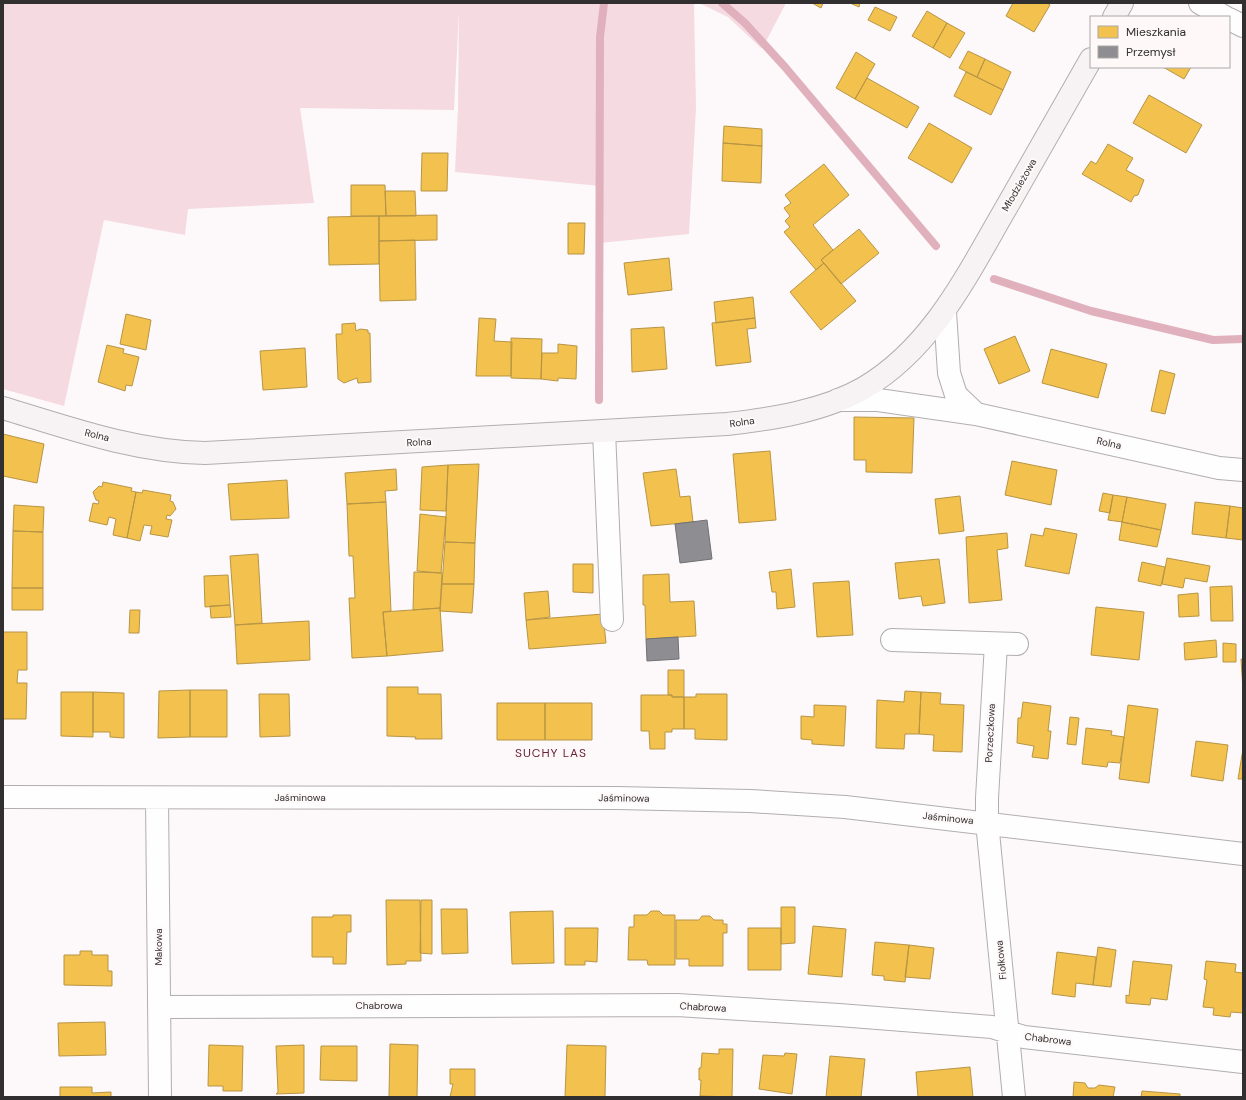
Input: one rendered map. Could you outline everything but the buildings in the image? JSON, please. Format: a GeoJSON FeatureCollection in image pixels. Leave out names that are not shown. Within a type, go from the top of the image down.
{"type":"FeatureCollection","features":[{"type":"Feature","properties":{"kind":"street"},"geometry":{"type":"LineString","coordinates":[[1115,16],[1122,3]]}},
{"type":"Feature","properties":{"kind":"street"},"geometry":{"type":"LineString","coordinates":[[1200,3],[1223,16]]}},
{"type":"Feature","properties":{"kind":"street"},"geometry":{"type":"LineString","coordinates":[[1230,20],[1243,26]]}},
{"type":"Feature","properties":{"kind":"street","name":"Młodzieżowa"},"geometry":{"type":"LineString","coordinates":[[945,312],[1090,61]]}},
{"type":"Feature","properties":{"kind":"street"},"geometry":{"type":"LineString","coordinates":[[945,312],[949,373],[956,395],[976,414]]}},
{"type":"Feature","properties":{"kind":"street","name":"Rolna"},"geometry":{"type":"LineString","coordinates":[[3,408],[134,445],[180,452],[249,451],[742,422],[798,412],[838,400],[863,388],[895,364],[930,331],[945,312]]}},
{"type":"Feature","properties":{"kind":"street","name":"Rolna"},"geometry":{"type":"LineString","coordinates":[[838,400],[878,400],[976,414],[1219,468],[1243,470]]}},
{"type":"Feature","properties":{"kind":"street"},"geometry":{"type":"LineString","coordinates":[[604,431],[612,620]]}},
{"type":"Feature","properties":{"kind":"street","name":"Porzeczkowa"},"geometry":{"type":"LineString","coordinates":[[892,640],[1006,644],[987,798],[987,822]]}},
{"type":"Feature","properties":{"kind":"street","name":"Jaśminowa"},"geometry":{"type":"LineString","coordinates":[[3,797],[602,798],[750,801],[845,807],[987,822],[1243,854]]}},
{"type":"Feature","properties":{"kind":"street","name":"Makowa"},"geometry":{"type":"LineString","coordinates":[[157,798],[160,1097]]}},
{"type":"Feature","properties":{"kind":"street","name":"Fiołkowa"},"geometry":{"type":"LineString","coordinates":[[987,822],[1014,1097]]}},
{"type":"Feature","properties":{"kind":"street","name":"Chabrowa"},"geometry":{"type":"LineString","coordinates":[[159,1007],[677,1005],[847,1015],[992,1027],[1024,1037],[1243,1062]]}},
{"type":"Feature","properties":{"kind":"shaded area"},"geometry":{"type":"Polygon","coordinates":[[[3,3],[694,3],[696,108],[689,234],[600,243],[600,186],[455,172],[458,108],[459,11],[454,110],[300,108],[314,203],[188,209],[185,235],[104,220],[64,406],[3,389],[3,3]]]}},
{"type":"Feature","properties":{"kind":"shaded area"},"geometry":{"type":"Polygon","coordinates":[[[699,3],[786,3],[762,49],[728,17],[699,3]]]}},
{"type":"Feature","properties":{"kind":"waterway"},"geometry":{"type":"LineString","coordinates":[[599,400],[600,37],[604,3]]}},
{"type":"Feature","properties":{"kind":"waterway"},"geometry":{"type":"LineString","coordinates":[[722,3],[745,23],[785,67],[936,246]]}},
{"type":"Feature","properties":{"kind":"waterway"},"geometry":{"type":"LineString","coordinates":[[994,279],[1091,311],[1213,340],[1243,339]]}},
{"type":"Feature","properties":{"kind":"district","name":"SUCHY LAS"},"geometry":{"type":"Point","coordinates":[551,753]}}]}
